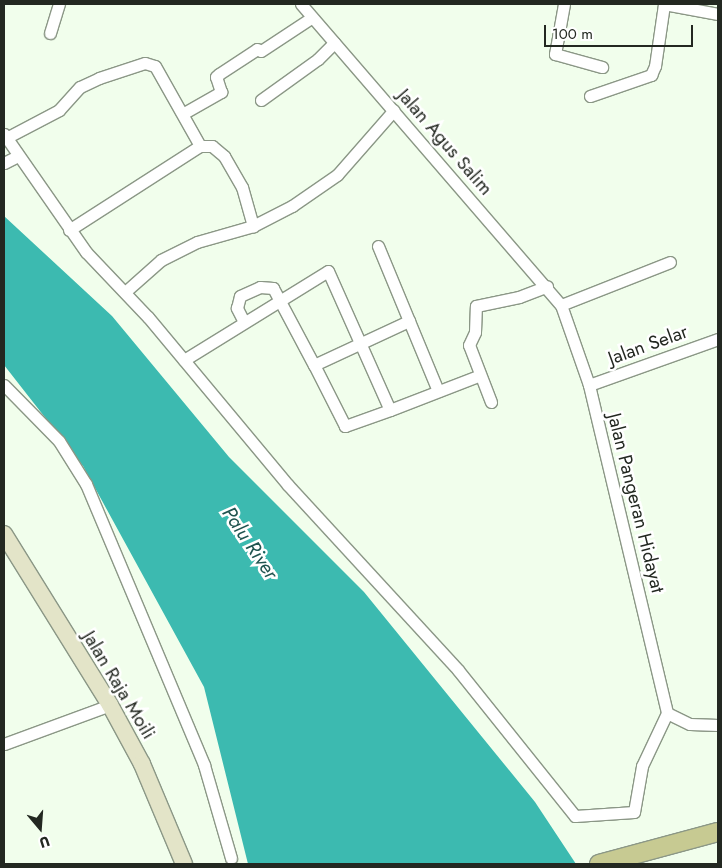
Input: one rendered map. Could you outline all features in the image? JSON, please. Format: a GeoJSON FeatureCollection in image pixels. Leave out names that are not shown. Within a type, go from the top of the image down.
{"type":"FeatureCollection","features":[{"type":"Feature","properties":{"kind":"main road"},"geometry":{"type":"LineString","coordinates":[[599,864],[718,832]]}},
{"type":"Feature","properties":{"kind":"street"},"geometry":{"type":"LineString","coordinates":[[50,32],[59,4]]}},
{"type":"Feature","properties":{"kind":"street","name":"Jalan Agus Salim"},"geometry":{"type":"LineString","coordinates":[[301,4],[311,18],[547,286],[561,305]]}},
{"type":"Feature","properties":{"kind":"street"},"geometry":{"type":"LineString","coordinates":[[564,4],[555,54],[602,66]]}},
{"type":"Feature","properties":{"kind":"street"},"geometry":{"type":"LineString","coordinates":[[590,96],[651,75],[655,66],[664,4],[718,14]]}},
{"type":"Feature","properties":{"kind":"street"},"geometry":{"type":"LineString","coordinates":[[184,113],[222,92],[216,77],[219,74],[257,49],[262,51],[311,18]]}},
{"type":"Feature","properties":{"kind":"street"},"geometry":{"type":"LineString","coordinates":[[261,100],[318,59],[334,43]]}},
{"type":"Feature","properties":{"kind":"street"},"geometry":{"type":"LineString","coordinates":[[200,146],[184,113],[155,66],[145,63],[125,68],[80,87],[59,110],[5,136],[69,230],[184,360],[282,479],[458,670],[575,816],[634,812],[642,766],[667,713],[690,724],[718,725]]}},
{"type":"Feature","properties":{"kind":"street"},"geometry":{"type":"LineString","coordinates":[[125,292],[161,260],[197,242],[253,226],[292,206],[337,175],[394,110]]}},
{"type":"Feature","properties":{"kind":"street"},"geometry":{"type":"LineString","coordinates":[[69,230],[200,146],[212,146],[224,156],[242,186],[253,226]]}},
{"type":"Feature","properties":{"kind":"street"},"geometry":{"type":"LineString","coordinates":[[4,163],[18,156]]}},
{"type":"Feature","properties":{"kind":"street"},"geometry":{"type":"LineString","coordinates":[[378,246],[438,391]]}},
{"type":"Feature","properties":{"kind":"street"},"geometry":{"type":"LineString","coordinates":[[561,305],[670,262]]}},
{"type":"Feature","properties":{"kind":"street"},"geometry":{"type":"LineString","coordinates":[[184,360],[323,273],[330,272],[390,410]]}},
{"type":"Feature","properties":{"kind":"street"},"geometry":{"type":"LineString","coordinates":[[491,402],[478,376],[469,341],[475,332],[476,306],[519,297],[547,286]]}},
{"type":"Feature","properties":{"kind":"street"},"geometry":{"type":"LineString","coordinates":[[244,322],[237,305],[246,292],[268,287],[273,288],[281,299],[345,426],[478,376]]}},
{"type":"Feature","properties":{"kind":"street","name":"Jalan Pangeran Hidayat"},"geometry":{"type":"LineString","coordinates":[[561,305],[589,385],[667,713]]}},
{"type":"Feature","properties":{"kind":"street"},"geometry":{"type":"LineString","coordinates":[[314,365],[409,321]]}},
{"type":"Feature","properties":{"kind":"street","name":"Jalan Selar"},"geometry":{"type":"LineString","coordinates":[[589,385],[718,339]]}},
{"type":"Feature","properties":{"kind":"street"},"geometry":{"type":"LineString","coordinates":[[4,385],[59,441],[86,484],[204,765],[232,858]]}},
{"type":"Feature","properties":{"kind":"street","name":"Jalan Raja Moili"},"geometry":{"type":"LineString","coordinates":[[4,534],[110,705],[146,772],[184,864]]}},
{"type":"Feature","properties":{"kind":"street"},"geometry":{"type":"LineString","coordinates":[[4,744],[110,705]]}},
{"type":"Feature","properties":{"kind":"water","name":"Palu River"},"geometry":{"type":"Polygon","coordinates":[[[4,216],[112,316],[229,457],[364,592],[535,802],[576,864],[248,864],[204,687],[83,466],[4,365],[4,216]]]}}]}
